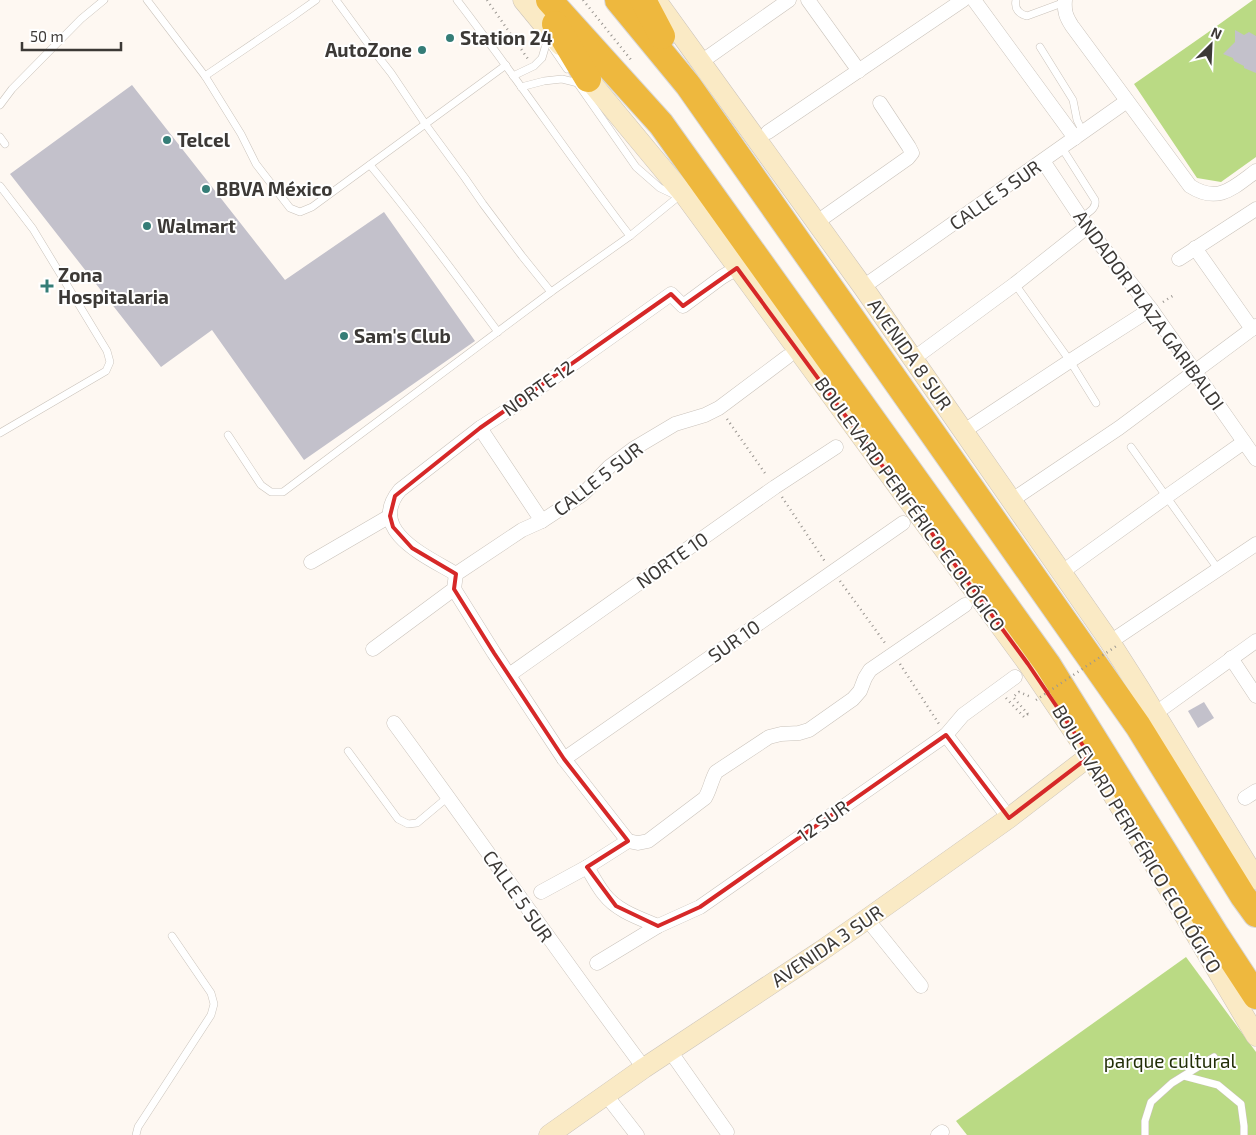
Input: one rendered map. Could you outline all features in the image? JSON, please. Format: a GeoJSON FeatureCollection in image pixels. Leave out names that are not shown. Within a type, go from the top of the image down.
{"type":"FeatureCollection","features":[{"type":"Feature","properties":{"kind":"highway"},"geometry":{"type":"LineString","coordinates":[[540,0],[583,81]]}},
{"type":"Feature","properties":{"kind":"highway","name":"BOULEVARD PERIFÉRICO ECOLÓGICO"},"geometry":{"type":"LineString","coordinates":[[549,0],[661,124],[1048,665],[1095,752],[1256,996]]}},
{"type":"Feature","properties":{"kind":"highway"},"geometry":{"type":"LineString","coordinates":[[618,0],[688,86],[1147,720],[1238,887],[1256,914]]}},
{"type":"Feature","properties":{"kind":"highway"},"geometry":{"type":"LineString","coordinates":[[643,0],[688,86]]}},
{"type":"Feature","properties":{"kind":"street","name":"BOULEVARD PERIFÉRICO ECOLÓGICO"},"geometry":{"type":"LineString","coordinates":[[523,0],[583,81],[682,197],[737,268],[1022,656],[1095,752],[1256,1036]]}},
{"type":"Feature","properties":{"kind":"street","name":"AVENIDA 8 SUR"},"geometry":{"type":"LineString","coordinates":[[656,0],[817,222],[1114,644],[1147,720],[1256,879]]}},
{"type":"Feature","properties":{"kind":"street"},"geometry":{"type":"LineString","coordinates":[[701,62],[789,0]]}},
{"type":"Feature","properties":{"kind":"street"},"geometry":{"type":"LineString","coordinates":[[808,0],[859,71]]}},
{"type":"Feature","properties":{"kind":"street"},"geometry":{"type":"LineString","coordinates":[[768,132],[963,0]]}},
{"type":"Feature","properties":{"kind":"street"},"geometry":{"type":"LineString","coordinates":[[974,0],[1080,135]]}},
{"type":"Feature","properties":{"kind":"street"},"geometry":{"type":"LineString","coordinates":[[1065,4],[1067,18],[1072,26],[1190,186],[1203,192],[1222,194],[1256,171]]}},
{"type":"Feature","properties":{"kind":"street","name":"CALLE 5 SUR"},"geometry":{"type":"LineString","coordinates":[[863,287],[1127,101]]}},
{"type":"Feature","properties":{"kind":"street"},"geometry":{"type":"LineString","coordinates":[[817,222],[912,154],[880,104]]}},
{"type":"Feature","properties":{"kind":"street","name":"ANDADOR PLAZA GARIBALDI"},"geometry":{"type":"LineString","coordinates":[[1043,161],[1084,223],[1151,309],[1256,459]]}},
{"type":"Feature","properties":{"kind":"street"},"geometry":{"type":"LineString","coordinates":[[1179,259],[1256,209]]}},
{"type":"Feature","properties":{"kind":"street"},"geometry":{"type":"LineString","coordinates":[[913,359],[1015,284],[1084,223]]}},
{"type":"Feature","properties":{"kind":"street"},"geometry":{"type":"LineString","coordinates":[[1018,496],[1119,428],[1254,328],[1195,248]]}},
{"type":"Feature","properties":{"kind":"street","name":"NORTE 12"},"geometry":{"type":"LineString","coordinates":[[390,516],[391,506],[400,490],[480,428],[671,294],[683,306],[737,268]]}},
{"type":"Feature","properties":{"kind":"street"},"geometry":{"type":"LineString","coordinates":[[964,431],[1151,309]]}},
{"type":"Feature","properties":{"kind":"street","name":"CALLE 5 SUR"},"geometry":{"type":"LineString","coordinates":[[456,574],[522,530],[542,521],[583,494],[609,467],[633,449],[675,424],[706,415],[719,408],[787,357]]}},
{"type":"Feature","properties":{"kind":"street"},"geometry":{"type":"LineString","coordinates":[[480,428],[542,521]]}},
{"type":"Feature","properties":{"kind":"street"},"geometry":{"type":"LineString","coordinates":[[1062,572],[1244,442]]}},
{"type":"Feature","properties":{"kind":"street","name":"NORTE 10"},"geometry":{"type":"LineString","coordinates":[[509,676],[775,487],[836,447]]}},
{"type":"Feature","properties":{"kind":"street"},"geometry":{"type":"LineString","coordinates":[[311,562],[390,516],[393,528],[412,548],[456,574],[454,589],[564,759],[628,841],[638,843],[648,841],[705,798],[716,772],[769,737],[809,730],[853,699],[860,691],[870,670],[965,605]]}},
{"type":"Feature","properties":{"kind":"street","name":"SUR 10"},"geometry":{"type":"LineString","coordinates":[[564,759],[904,523]]}},
{"type":"Feature","properties":{"kind":"street"},"geometry":{"type":"LineString","coordinates":[[1114,644],[1256,544]]}},
{"type":"Feature","properties":{"kind":"street"},"geometry":{"type":"LineString","coordinates":[[373,649],[454,589]]}},
{"type":"Feature","properties":{"kind":"street"},"geometry":{"type":"LineString","coordinates":[[1147,720],[1256,641]]}},
{"type":"Feature","properties":{"kind":"street"},"geometry":{"type":"LineString","coordinates":[[1231,658],[1256,696]]}},
{"type":"Feature","properties":{"kind":"street","name":"12 SUR"},"geometry":{"type":"LineString","coordinates":[[597,963],[658,926],[700,907],[946,735],[963,715],[1015,677]]}},
{"type":"Feature","properties":{"kind":"street","name":"CALLE 5 SUR"},"geometry":{"type":"LineString","coordinates":[[394,722],[572,971],[644,1068]]}},
{"type":"Feature","properties":{"kind":"street"},"geometry":{"type":"LineString","coordinates":[[946,735],[1009,818]]}},
{"type":"Feature","properties":{"kind":"street","name":"AVENIDA 3 SUR"},"geometry":{"type":"LineString","coordinates":[[549,1135],[644,1068],[867,919],[1009,818],[1095,752]]}},
{"type":"Feature","properties":{"kind":"street"},"geometry":{"type":"LineString","coordinates":[[541,892],[628,841]]}},
{"type":"Feature","properties":{"kind":"street"},"geometry":{"type":"LineString","coordinates":[[587,866],[604,894],[616,906],[658,926]]}},
{"type":"Feature","properties":{"kind":"street"},"geometry":{"type":"LineString","coordinates":[[867,919],[921,986]]}},
{"type":"Feature","properties":{"kind":"street"},"geometry":{"type":"LineString","coordinates":[[670,1051],[727,1132]]}},
{"type":"Feature","properties":{"kind":"street"},"geometry":{"type":"LineString","coordinates":[[606,1095],[636,1135]]}},
{"type":"Feature","properties":{"kind":"lane"},"geometry":{"type":"LineString","coordinates":[[0,105],[12,89],[82,19],[104,0]]}},
{"type":"Feature","properties":{"kind":"lane"},"geometry":{"type":"LineString","coordinates":[[147,0],[205,76],[241,134],[256,164],[290,208],[300,212],[312,207],[506,65]]}},
{"type":"Feature","properties":{"kind":"lane"},"geometry":{"type":"LineString","coordinates":[[205,76],[316,0]]}},
{"type":"Feature","properties":{"kind":"lane"},"geometry":{"type":"LineString","coordinates":[[336,0],[391,73],[483,204],[551,292]]}},
{"type":"Feature","properties":{"kind":"lane"},"geometry":{"type":"LineString","coordinates":[[457,0],[630,236]]}},
{"type":"Feature","properties":{"kind":"lane"},"geometry":{"type":"LineString","coordinates":[[518,0],[547,41],[583,81]]}},
{"type":"Feature","properties":{"kind":"lane"},"geometry":{"type":"LineString","coordinates":[[1016,0],[1016,10],[1022,15],[1027,16],[1065,4]]}},
{"type":"Feature","properties":{"kind":"lane"},"geometry":{"type":"LineString","coordinates":[[513,76],[534,66],[542,58],[547,41]]}},
{"type":"Feature","properties":{"kind":"lane"},"geometry":{"type":"LineString","coordinates":[[1040,46],[1073,100],[1080,135]]}},
{"type":"Feature","properties":{"kind":"lane"},"geometry":{"type":"LineString","coordinates":[[521,87],[562,79],[583,81]]}},
{"type":"Feature","properties":{"kind":"lane"},"geometry":{"type":"LineString","coordinates":[[0,137],[5,144]]}},
{"type":"Feature","properties":{"kind":"lane"},"geometry":{"type":"LineString","coordinates":[[1062,148],[1095,200],[1096,204],[1084,223]]}},
{"type":"Feature","properties":{"kind":"lane"},"geometry":{"type":"LineString","coordinates":[[370,165],[412,216],[498,332]]}},
{"type":"Feature","properties":{"kind":"lane"},"geometry":{"type":"LineString","coordinates":[[0,186],[32,229],[107,351],[110,362],[106,371],[0,433]]}},
{"type":"Feature","properties":{"kind":"lane"},"geometry":{"type":"LineString","coordinates":[[228,435],[261,485],[271,492],[282,492],[682,197]]}},
{"type":"Feature","properties":{"kind":"lane"},"geometry":{"type":"LineString","coordinates":[[1015,284],[1070,361],[1096,403]]}},
{"type":"Feature","properties":{"kind":"lane"},"geometry":{"type":"LineString","coordinates":[[1131,447],[1218,569]]}},
{"type":"Feature","properties":{"kind":"lane"},"geometry":{"type":"LineString","coordinates":[[348,751],[398,818],[408,824],[417,823],[448,797]]}},
{"type":"Feature","properties":{"kind":"lane"},"geometry":{"type":"LineString","coordinates":[[136,1135],[138,1127],[211,1015],[214,1004],[211,993],[172,936]]}},
{"type":"Feature","properties":{"kind":"lane"},"geometry":{"type":"LineString","coordinates":[[1145,1135],[1146,1120],[1152,1102],[1172,1083],[1214,1057]]}},
{"type":"Feature","properties":{"kind":"lane"},"geometry":{"type":"LineString","coordinates":[[1184,1076],[1218,1085],[1241,1104],[1244,1135]]}},
{"type":"Feature","properties":{"kind":"path"},"geometry":{"type":"LineString","coordinates":[[487,0],[534,66]]}},
{"type":"Feature","properties":{"kind":"path"},"geometry":{"type":"LineString","coordinates":[[998,689],[1024,717],[1028,714],[1013,697],[1019,692],[1036,700],[1114,644]]}},
{"type":"Feature","properties":{"kind":"highlighted area"},"geometry":{"type":"Polygon","coordinates":[[[737,268],[1028,664],[1090,756],[1009,818],[946,735],[700,907],[658,926],[616,906],[587,867],[628,841],[564,759],[494,653],[454,589],[456,574],[412,548],[393,527],[390,516],[395,496],[480,428],[671,294],[683,306],[737,268]]]}},
{"type":"Feature","properties":{"kind":"green space"},"geometry":{"type":"Polygon","coordinates":[[[1253,0],[1256,0],[1256,157],[1221,182],[1197,178],[1134,84],[1253,0]]]}},
{"type":"Feature","properties":{"kind":"green space","name":"parque cultural"},"geometry":{"type":"Polygon","coordinates":[[[1186,957],[1256,1052],[1256,1135],[967,1135],[956,1121],[1186,957]]]}},
{"type":"Feature","properties":{"kind":"building"},"geometry":{"type":"Polygon","coordinates":[[[1235,30],[1244,35],[1249,32],[1256,36],[1256,73],[1244,68],[1244,66],[1234,61],[1233,58],[1223,54],[1235,42],[1235,30]]]}},
{"type":"Feature","properties":{"kind":"building"},"geometry":{"type":"Polygon","coordinates":[[[132,85],[285,280],[384,212],[475,341],[304,460],[212,330],[161,367],[10,174],[132,85]]]}},
{"type":"Feature","properties":{"kind":"building"},"geometry":{"type":"Polygon","coordinates":[[[1204,702],[1214,718],[1198,728],[1188,711],[1204,702]]]}},
{"type":"Feature","properties":{"kind":"place","name":"Station 24"},"geometry":{"type":"Point","coordinates":[450,38]}},
{"type":"Feature","properties":{"kind":"place","name":"AutoZone"},"geometry":{"type":"Point","coordinates":[422,50]}},
{"type":"Feature","properties":{"kind":"place","name":"Telcel"},"geometry":{"type":"Point","coordinates":[167,140]}},
{"type":"Feature","properties":{"kind":"place","name":"BBVA México"},"geometry":{"type":"Point","coordinates":[206,189]}},
{"type":"Feature","properties":{"kind":"place","name":"Walmart"},"geometry":{"type":"Point","coordinates":[147,226]}},
{"type":"Feature","properties":{"kind":"place","name":"Zona Hospitalaria"},"geometry":{"type":"Point","coordinates":[47,286]}},
{"type":"Feature","properties":{"kind":"place","name":"Sam's Club"},"geometry":{"type":"Point","coordinates":[344,336]}}]}
